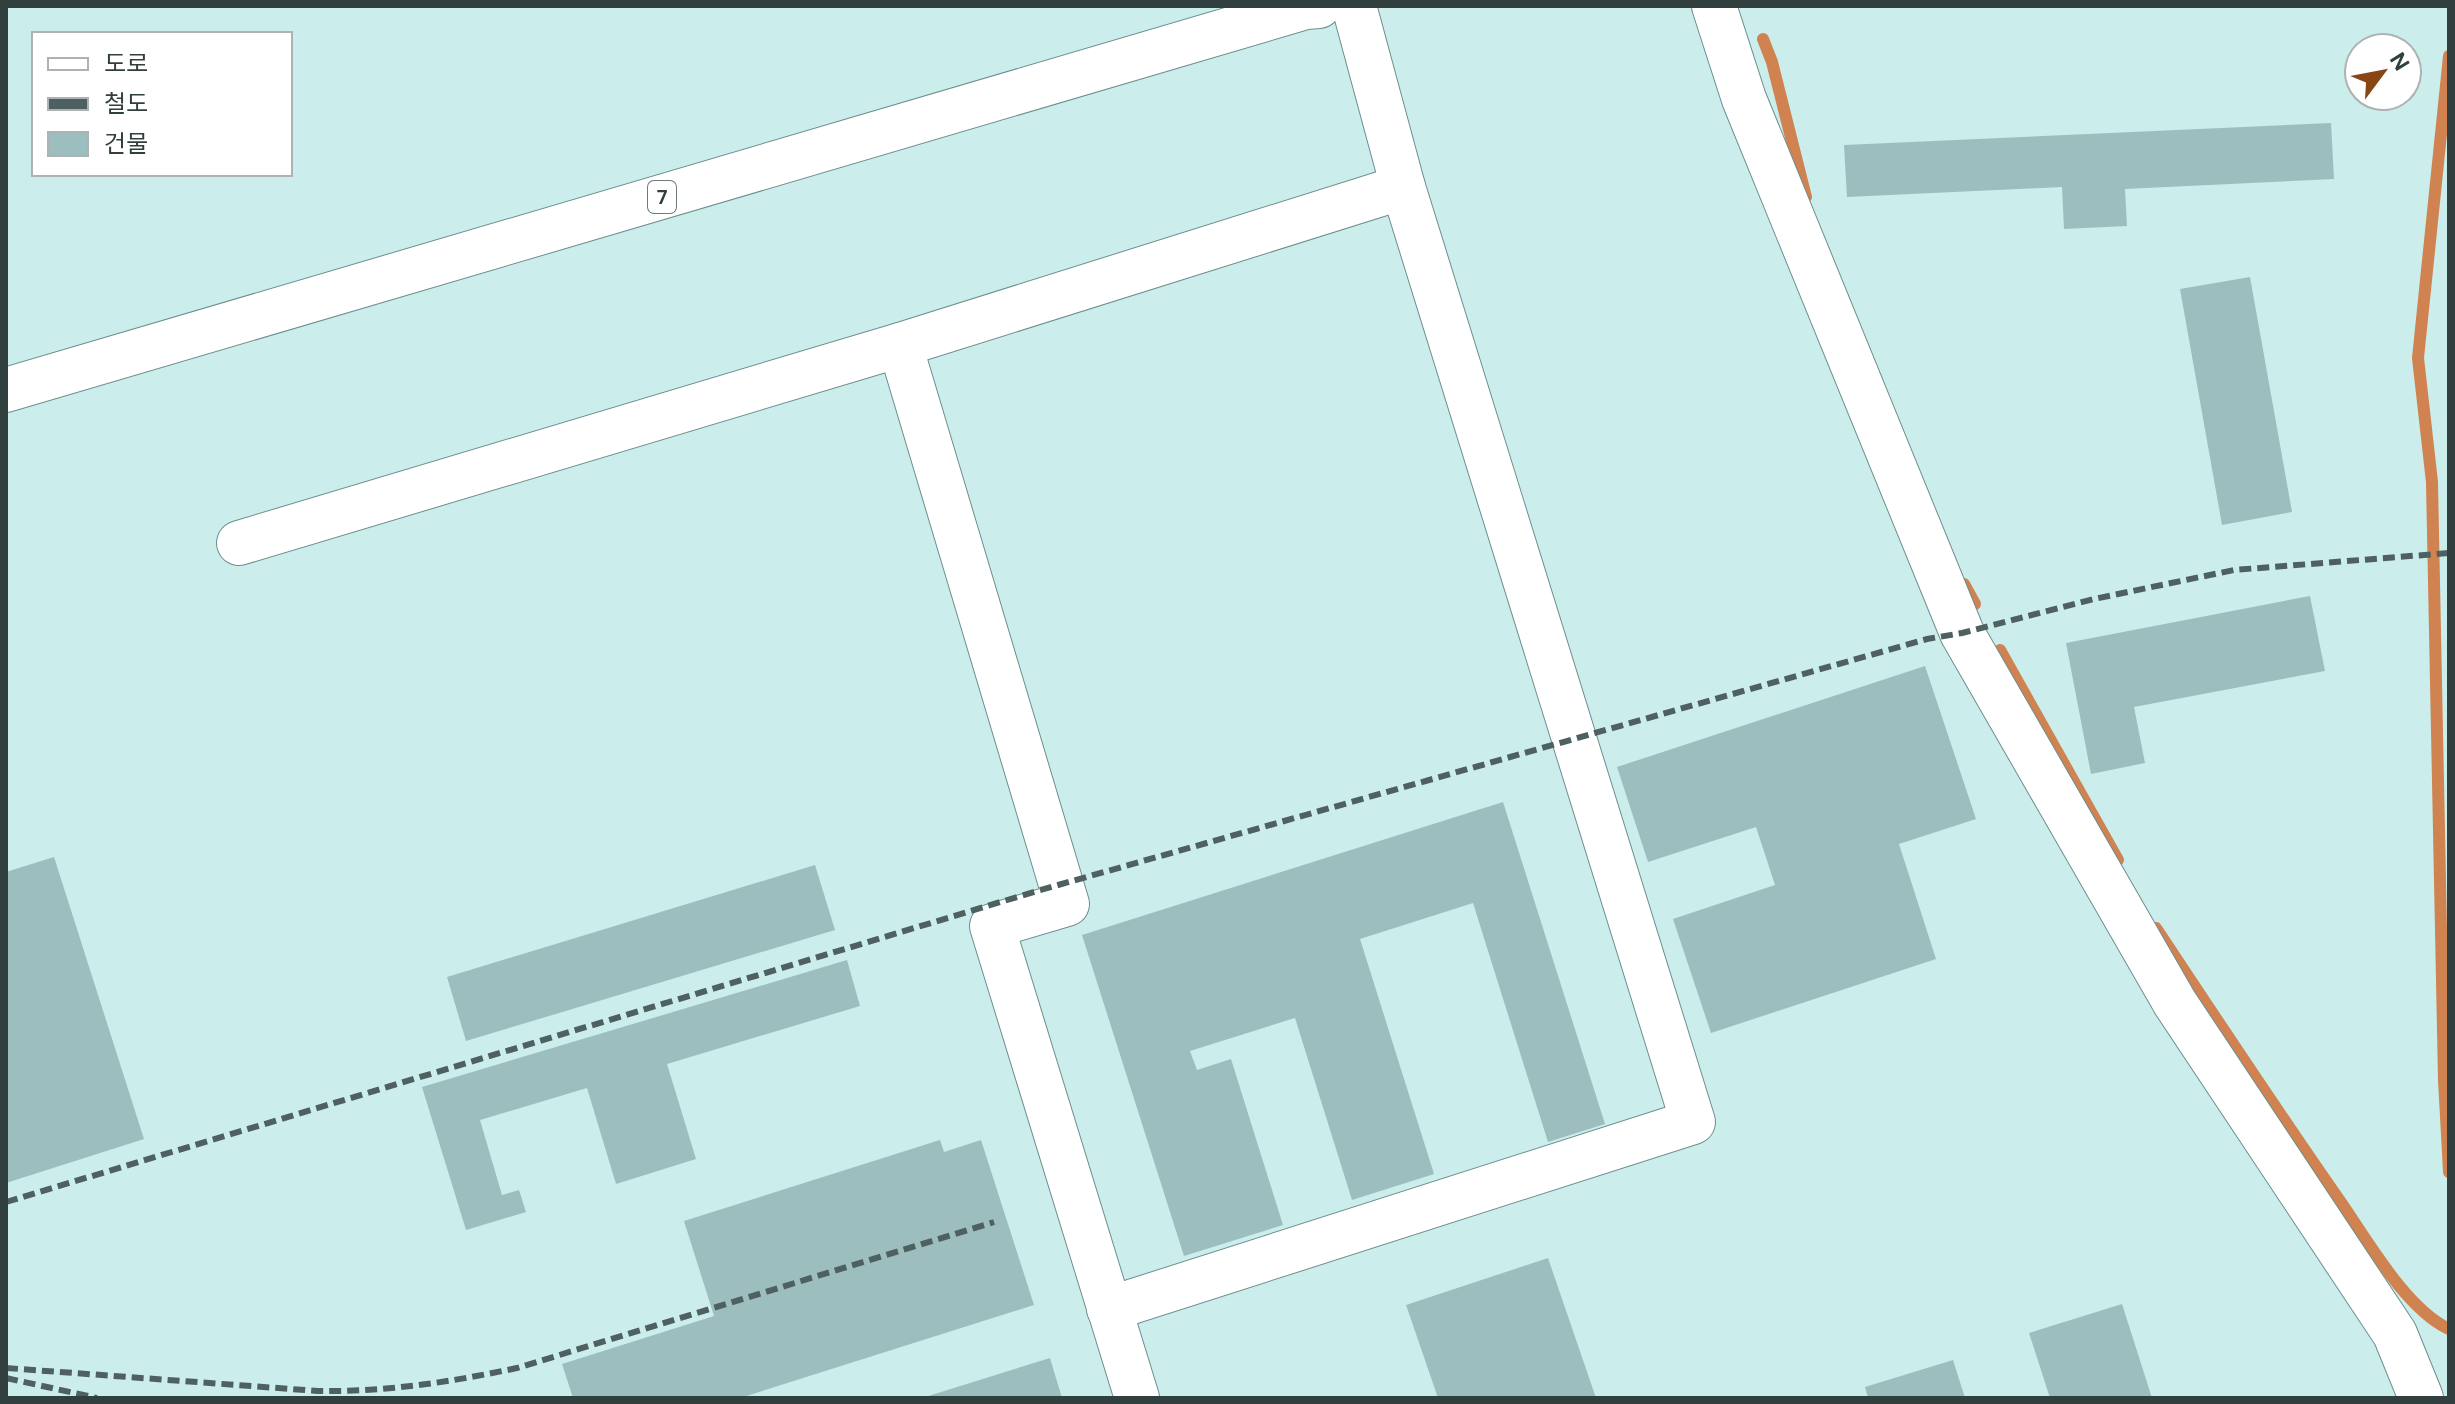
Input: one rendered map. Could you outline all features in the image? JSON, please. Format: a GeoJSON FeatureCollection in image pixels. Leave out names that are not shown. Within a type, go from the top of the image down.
{"type":"FeatureCollection","features":[{"type":"Feature","properties":{"kind":"main road","name":"7"},"geometry":{"type":"LineString","coordinates":[[6,390],[1306,6],[1319,6]]}},
{"type":"Feature","properties":{"kind":"main road"},"geometry":{"type":"LineString","coordinates":[[1109,1309],[1693,1122],[1403,187],[1354,6]]}},
{"type":"Feature","properties":{"kind":"main road"},"geometry":{"type":"LineString","coordinates":[[1714,6],[1744,99],[1962,633],[2175,1003],[2395,1334],[2421,1398]]}},
{"type":"Feature","properties":{"kind":"main road"},"geometry":{"type":"LineString","coordinates":[[239,543],[900,345],[1403,187]]}},
{"type":"Feature","properties":{"kind":"main road"},"geometry":{"type":"LineString","coordinates":[[900,345],[1067,904],[992,926],[1137,1398]]}},
{"type":"Feature","properties":{"kind":"building"},"geometry":{"type":"Polygon","coordinates":[[[2331,123],[2334,179],[2125,189],[2127,226],[2064,229],[2062,187],[1847,197],[1844,145],[2331,123]]]}},
{"type":"Feature","properties":{"kind":"building"},"geometry":{"type":"Polygon","coordinates":[[[2250,277],[2292,512],[2222,525],[2180,289],[2250,277]]]}},
{"type":"Feature","properties":{"kind":"building"},"geometry":{"type":"Polygon","coordinates":[[[2310,596],[2325,671],[2134,707],[2145,763],[2091,774],[2066,643],[2310,596]]]}},
{"type":"Feature","properties":{"kind":"building"},"geometry":{"type":"Polygon","coordinates":[[[1925,666],[1976,819],[1899,844],[1936,959],[1711,1033],[1673,919],[1775,885],[1756,827],[1648,862],[1617,767],[1925,666]]]}},
{"type":"Feature","properties":{"kind":"building"},"geometry":{"type":"Polygon","coordinates":[[[1503,802],[1605,1124],[1548,1142],[1473,903],[1360,939],[1434,1174],[1352,1200],[1295,1018],[1190,1051],[1197,1070],[1231,1059],[1283,1225],[1184,1256],[1082,935],[1503,802]]]}},
{"type":"Feature","properties":{"kind":"building"},"geometry":{"type":"Polygon","coordinates":[[[54,857],[144,1139],[6,1183],[6,872],[54,857]]]}},
{"type":"Feature","properties":{"kind":"building"},"geometry":{"type":"Polygon","coordinates":[[[815,865],[835,930],[466,1041],[447,977],[815,865]]]}},
{"type":"Feature","properties":{"kind":"building"},"geometry":{"type":"Polygon","coordinates":[[[847,960],[860,1006],[667,1064],[696,1159],[616,1184],[587,1088],[480,1120],[502,1195],[519,1190],[526,1212],[466,1230],[422,1087],[847,960]]]}},
{"type":"Feature","properties":{"kind":"building"},"geometry":{"type":"Polygon","coordinates":[[[940,1140],[944,1152],[981,1140],[1034,1305],[740,1398],[573,1398],[562,1364],[714,1316],[684,1221],[940,1140]]]}},
{"type":"Feature","properties":{"kind":"building"},"geometry":{"type":"Polygon","coordinates":[[[1548,1258],[1596,1398],[1438,1398],[1406,1305],[1548,1258]]]}},
{"type":"Feature","properties":{"kind":"building"},"geometry":{"type":"Polygon","coordinates":[[[2122,1304],[2152,1398],[2050,1398],[2029,1333],[2122,1304]]]}},
{"type":"Feature","properties":{"kind":"building"},"geometry":{"type":"Polygon","coordinates":[[[1050,1358],[1062,1398],[925,1398],[925,1397],[1050,1358]]]}},
{"type":"Feature","properties":{"kind":"building"},"geometry":{"type":"Polygon","coordinates":[[[1953,1360],[1965,1398],[1868,1398],[1865,1387],[1953,1360]]]}},
{"type":"Feature","properties":{"kind":"waterway"},"geometry":{"type":"LineString","coordinates":[[1763,39],[1772,62],[1806,197]]}},
{"type":"Feature","properties":{"kind":"waterway"},"geometry":{"type":"LineString","coordinates":[[2449,56],[2418,358],[2432,482],[2444,1080],[2449,1172]]}},
{"type":"Feature","properties":{"kind":"waterway"},"geometry":{"type":"LineString","coordinates":[[1964,584],[1975,604]]}},
{"type":"Feature","properties":{"kind":"waterway"},"geometry":{"type":"LineString","coordinates":[[2000,650],[2118,860]]}},
{"type":"Feature","properties":{"kind":"waterway"},"geometry":{"type":"LineString","coordinates":[[2156,928],[2388,1272],[2418,1306],[2449,1329]]}},
{"type":"Feature","properties":{"kind":"railway"},"geometry":{"type":"LineString","coordinates":[[6,1202],[1037,891],[1927,639],[2094,599],[2234,570],[2449,553]]}},
{"type":"Feature","properties":{"kind":"railway"},"geometry":{"type":"LineString","coordinates":[[6,1368],[318,1391],[368,1390],[443,1382],[517,1368],[994,1222]]}},
{"type":"Feature","properties":{"kind":"railway"},"geometry":{"type":"LineString","coordinates":[[6,1378],[97,1398]]}}]}
